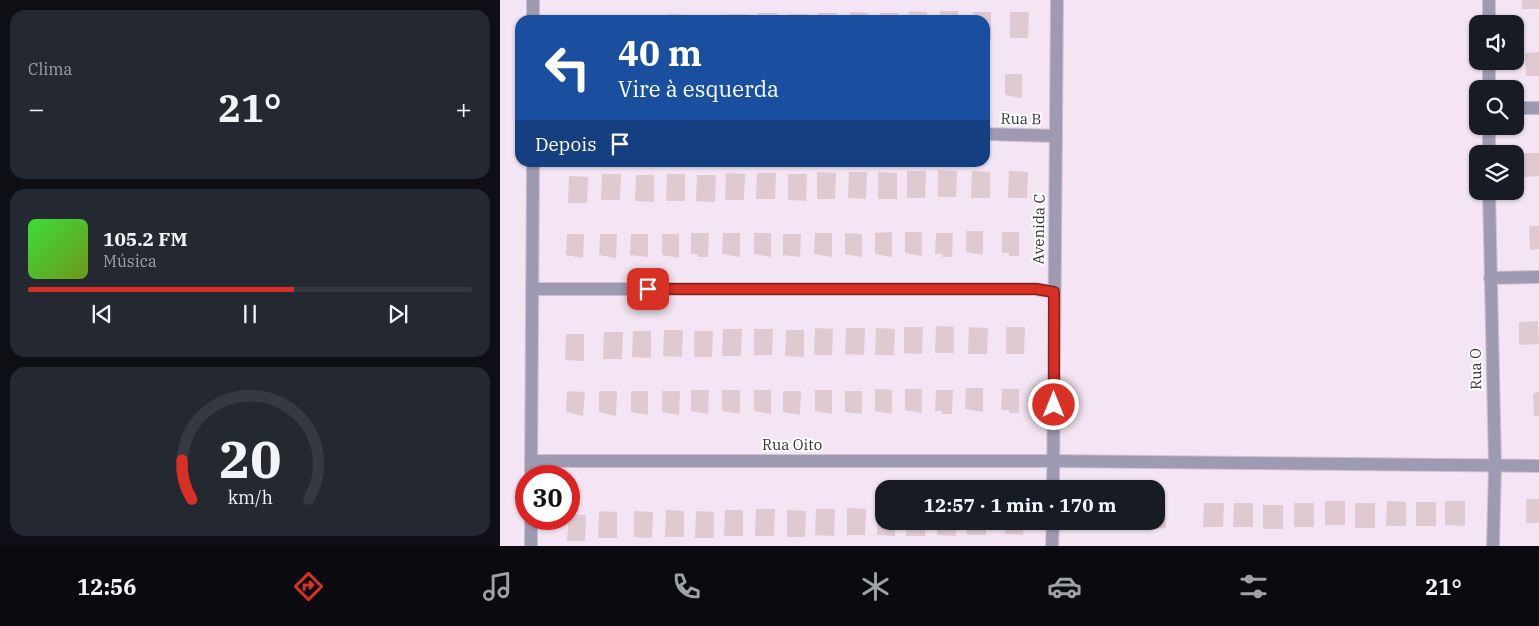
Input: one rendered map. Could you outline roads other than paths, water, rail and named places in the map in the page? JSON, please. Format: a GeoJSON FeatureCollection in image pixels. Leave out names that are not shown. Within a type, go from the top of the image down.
{"type":"FeatureCollection","features":[{"type":"Feature","properties":{"kind":"street"},"geometry":{"type":"LineString","coordinates":[[533,0],[533,15]]}},
{"type":"Feature","properties":{"kind":"street","name":"Avenida C"},"geometry":{"type":"LineString","coordinates":[[1053,480],[1057,0]]}},
{"type":"Feature","properties":{"kind":"street"},"geometry":{"type":"LineString","coordinates":[[1489,0],[1489,15]]}},
{"type":"Feature","properties":{"kind":"street"},"geometry":{"type":"LineString","coordinates":[[1524,108],[1539,108]]}},
{"type":"Feature","properties":{"kind":"street","name":"Rua B"},"geometry":{"type":"LineString","coordinates":[[990,134],[1056,136]]}},
{"type":"Feature","properties":{"kind":"street"},"geometry":{"type":"LineString","coordinates":[[532,465],[533,167]]}},
{"type":"Feature","properties":{"kind":"street","name":"Rua O"},"geometry":{"type":"LineString","coordinates":[[1490,200],[1495,466],[1493,546]]}},
{"type":"Feature","properties":{"kind":"street"},"geometry":{"type":"LineString","coordinates":[[1490,278],[1539,277]]}},
{"type":"Feature","properties":{"kind":"street"},"geometry":{"type":"LineString","coordinates":[[532,289],[1027,289],[1054,292]]}},
{"type":"Feature","properties":{"kind":"street","name":"Rua Oito"},"geometry":{"type":"LineString","coordinates":[[532,461],[1053,461],[1539,466]]}},
{"type":"Feature","properties":{"kind":"street"},"geometry":{"type":"LineString","coordinates":[[531,530],[531,546]]}},
{"type":"Feature","properties":{"kind":"street"},"geometry":{"type":"LineString","coordinates":[[1052,546],[1053,530]]}}]}
